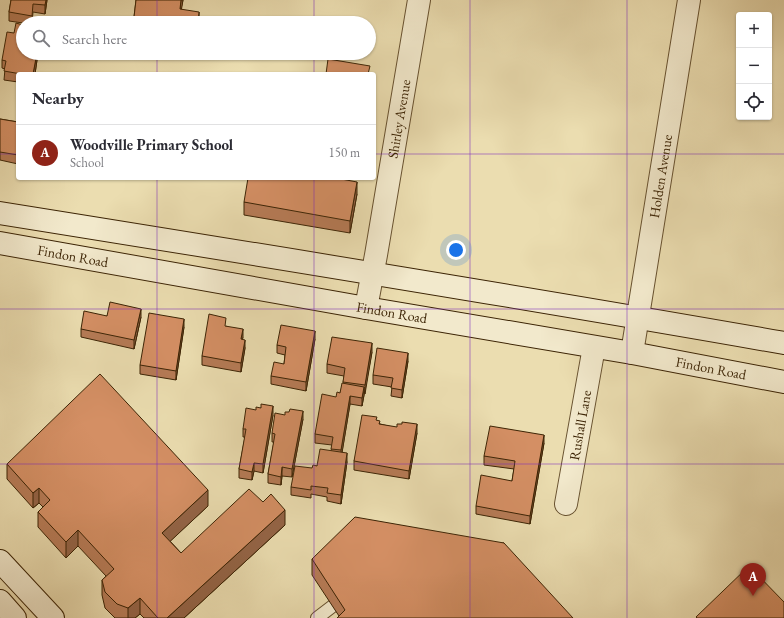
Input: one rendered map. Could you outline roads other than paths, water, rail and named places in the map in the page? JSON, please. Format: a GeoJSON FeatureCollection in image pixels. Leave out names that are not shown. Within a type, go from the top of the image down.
{"type":"FeatureCollection","features":[{"type":"Feature","properties":{"kind":"main road","name":"Shirley Avenue"},"geometry":{"type":"LineString","coordinates":[[366,308],[419,0]]}},
{"type":"Feature","properties":{"kind":"main road","name":"Holden Avenue"},"geometry":{"type":"LineString","coordinates":[[632,353],[689,0]]}},
{"type":"Feature","properties":{"kind":"main road"},"geometry":{"type":"LineString","coordinates":[[0,213],[372,273],[784,343]]}},
{"type":"Feature","properties":{"kind":"main road","name":"Findon Road"},"geometry":{"type":"LineString","coordinates":[[0,243],[366,308],[632,353],[784,382]]}},
{"type":"Feature","properties":{"kind":"main road","name":"Rushall Lane"},"geometry":{"type":"LineString","coordinates":[[566,504],[594,347]]}},
{"type":"Feature","properties":{"kind":"main road"},"geometry":{"type":"LineString","coordinates":[[0,561],[53,618]]}},
{"type":"Feature","properties":{"kind":"main road"},"geometry":{"type":"LineString","coordinates":[[0,601],[15,618]]}},
{"type":"Feature","properties":{"kind":"lane"},"geometry":{"type":"LineString","coordinates":[[316,618],[338,602],[326,618]]}},
{"type":"Feature","properties":{"kind":"place","name":"Woodville Primary School"},"geometry":{"type":"Point","coordinates":[753,596]}}]}
